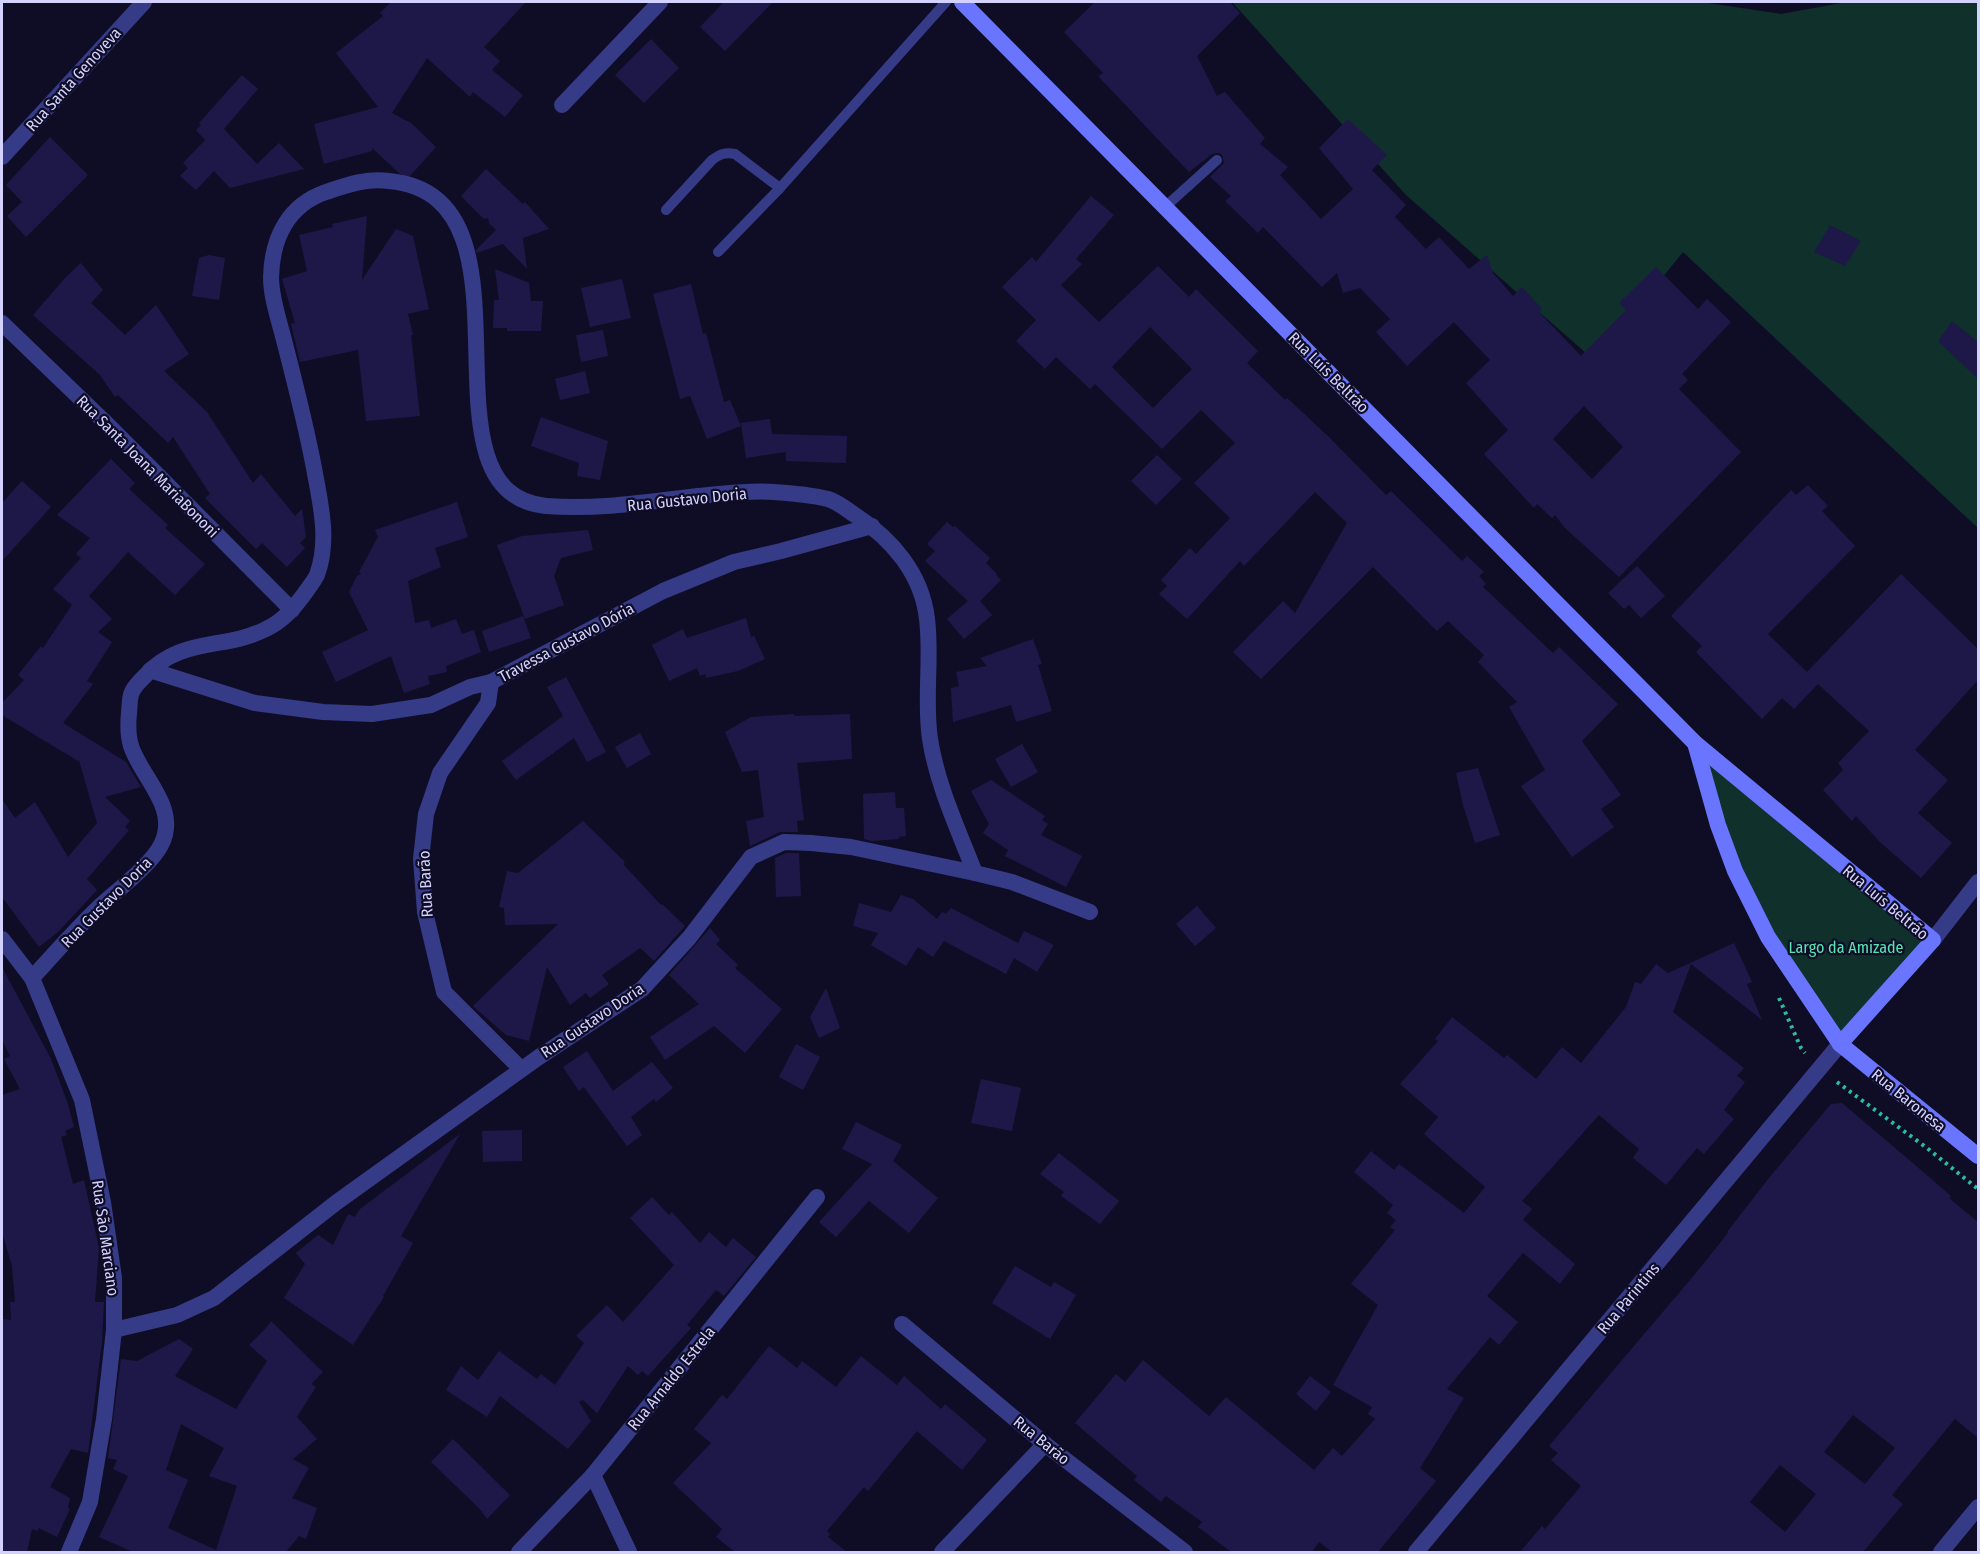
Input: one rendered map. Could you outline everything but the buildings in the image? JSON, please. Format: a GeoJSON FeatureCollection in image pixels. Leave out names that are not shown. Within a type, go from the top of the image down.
{"type":"FeatureCollection","features":[{"type":"Feature","properties":{"kind":"main road","name":"Rua Luís Beltrão"},"geometry":{"type":"LineString","coordinates":[[962,2],[1695,742],[1933,940],[1840,1044],[1768,937],[1735,871],[1718,825],[1695,742]]}},
{"type":"Feature","properties":{"kind":"main road"},"geometry":{"type":"LineString","coordinates":[[1710,797],[1722,783],[1731,781],[1743,783]]}},
{"type":"Feature","properties":{"kind":"main road","name":"Rua Baronesa"},"geometry":{"type":"LineString","coordinates":[[1840,1044],[1978,1156]]}},
{"type":"Feature","properties":{"kind":"street","name":"Rua Santa Genoveva"},"geometry":{"type":"LineString","coordinates":[[2,157],[144,2]]}},
{"type":"Feature","properties":{"kind":"street"},"geometry":{"type":"LineString","coordinates":[[562,105],[660,2]]}},
{"type":"Feature","properties":{"kind":"street","name":"Rua Gustavo Doria"},"geometry":{"type":"LineString","coordinates":[[32,978],[95,911],[150,860],[162,844],[166,826],[164,806],[131,745],[128,720],[132,692],[150,670],[170,656],[196,645],[249,636],[270,627],[292,610],[316,578],[324,547],[322,510],[306,426],[273,299],[271,276],[277,236],[290,214],[312,197],[358,181],[391,181],[420,188],[447,208],[464,238],[472,276],[476,388],[485,450],[493,475],[511,495],[529,503],[547,506],[608,507],[735,492],[772,492],[832,500],[872,526],[894,545],[922,594],[927,614],[931,743],[937,775],[975,873]]}},
{"type":"Feature","properties":{"kind":"street","name":"Rua Santa Joana MariaBononi"},"geometry":{"type":"LineString","coordinates":[[2,322],[292,610]]}},
{"type":"Feature","properties":{"kind":"street","name":"Travessa Gustavo Dória"},"geometry":{"type":"LineString","coordinates":[[150,670],[255,703],[323,712],[372,714],[431,705],[470,687],[491,682],[663,591],[734,562],[872,526]]}},
{"type":"Feature","properties":{"kind":"street","name":"Rua Barão"},"geometry":{"type":"LineString","coordinates":[[491,682],[488,703],[440,773],[426,814],[421,859],[425,912],[444,992],[521,1070]]}},
{"type":"Feature","properties":{"kind":"street","name":"Rua Gustavo Doria"},"geometry":{"type":"LineString","coordinates":[[114,1330],[177,1315],[214,1298],[337,1202],[521,1070],[642,989],[689,938],[751,857],[784,842],[811,843],[851,847],[975,873]]}},
{"type":"Feature","properties":{"kind":"street"},"geometry":{"type":"LineString","coordinates":[[975,873],[1011,882],[1090,912]]}},
{"type":"Feature","properties":{"kind":"street"},"geometry":{"type":"LineString","coordinates":[[1933,940],[1978,882]]}},
{"type":"Feature","properties":{"kind":"street","name":"Rua São Marciano"},"geometry":{"type":"LineString","coordinates":[[2,939],[32,978],[82,1100],[103,1202],[112,1267],[114,1330],[104,1419],[90,1502],[69,1552]]}},
{"type":"Feature","properties":{"kind":"street","name":"Rua Parintins"},"geometry":{"type":"LineString","coordinates":[[1416,1552],[1840,1044]]}},
{"type":"Feature","properties":{"kind":"street","name":"Rua Arnaldo Estrela"},"geometry":{"type":"LineString","coordinates":[[519,1552],[593,1475],[817,1197]]}},
{"type":"Feature","properties":{"kind":"street","name":"Rua Barão"},"geometry":{"type":"LineString","coordinates":[[902,1324],[1045,1444],[1185,1552]]}},
{"type":"Feature","properties":{"kind":"street"},"geometry":{"type":"LineString","coordinates":[[942,1552],[1045,1444]]}},
{"type":"Feature","properties":{"kind":"street"},"geometry":{"type":"LineString","coordinates":[[593,1475],[629,1552]]}},
{"type":"Feature","properties":{"kind":"street"},"geometry":{"type":"LineString","coordinates":[[1941,1552],[1978,1507]]}},
{"type":"Feature","properties":{"kind":"lane"},"geometry":{"type":"LineString","coordinates":[[718,252],[780,188],[946,2]]}},
{"type":"Feature","properties":{"kind":"lane"},"geometry":{"type":"LineString","coordinates":[[666,210],[712,160],[726,152],[735,154],[780,188]]}},
{"type":"Feature","properties":{"kind":"lane"},"geometry":{"type":"LineString","coordinates":[[1166,207],[1217,160]]}},
{"type":"Feature","properties":{"kind":"path"},"geometry":{"type":"LineString","coordinates":[[1778,996],[1801,1048],[1819,1070],[1927,1148],[1978,1189]]}},
{"type":"Feature","properties":{"kind":"green space"},"geometry":{"type":"Polygon","coordinates":[[[1232,2],[1701,2],[1781,14],[1847,2],[1978,2],[1978,528],[1683,252],[1595,361],[1406,195],[1232,2]]]}},
{"type":"Feature","properties":{"kind":"green space","name":"Largo da Amizade"},"geometry":{"type":"Polygon","coordinates":[[[1695,743],[1933,940],[1840,1044],[1768,937],[1695,743]]]}}]}
